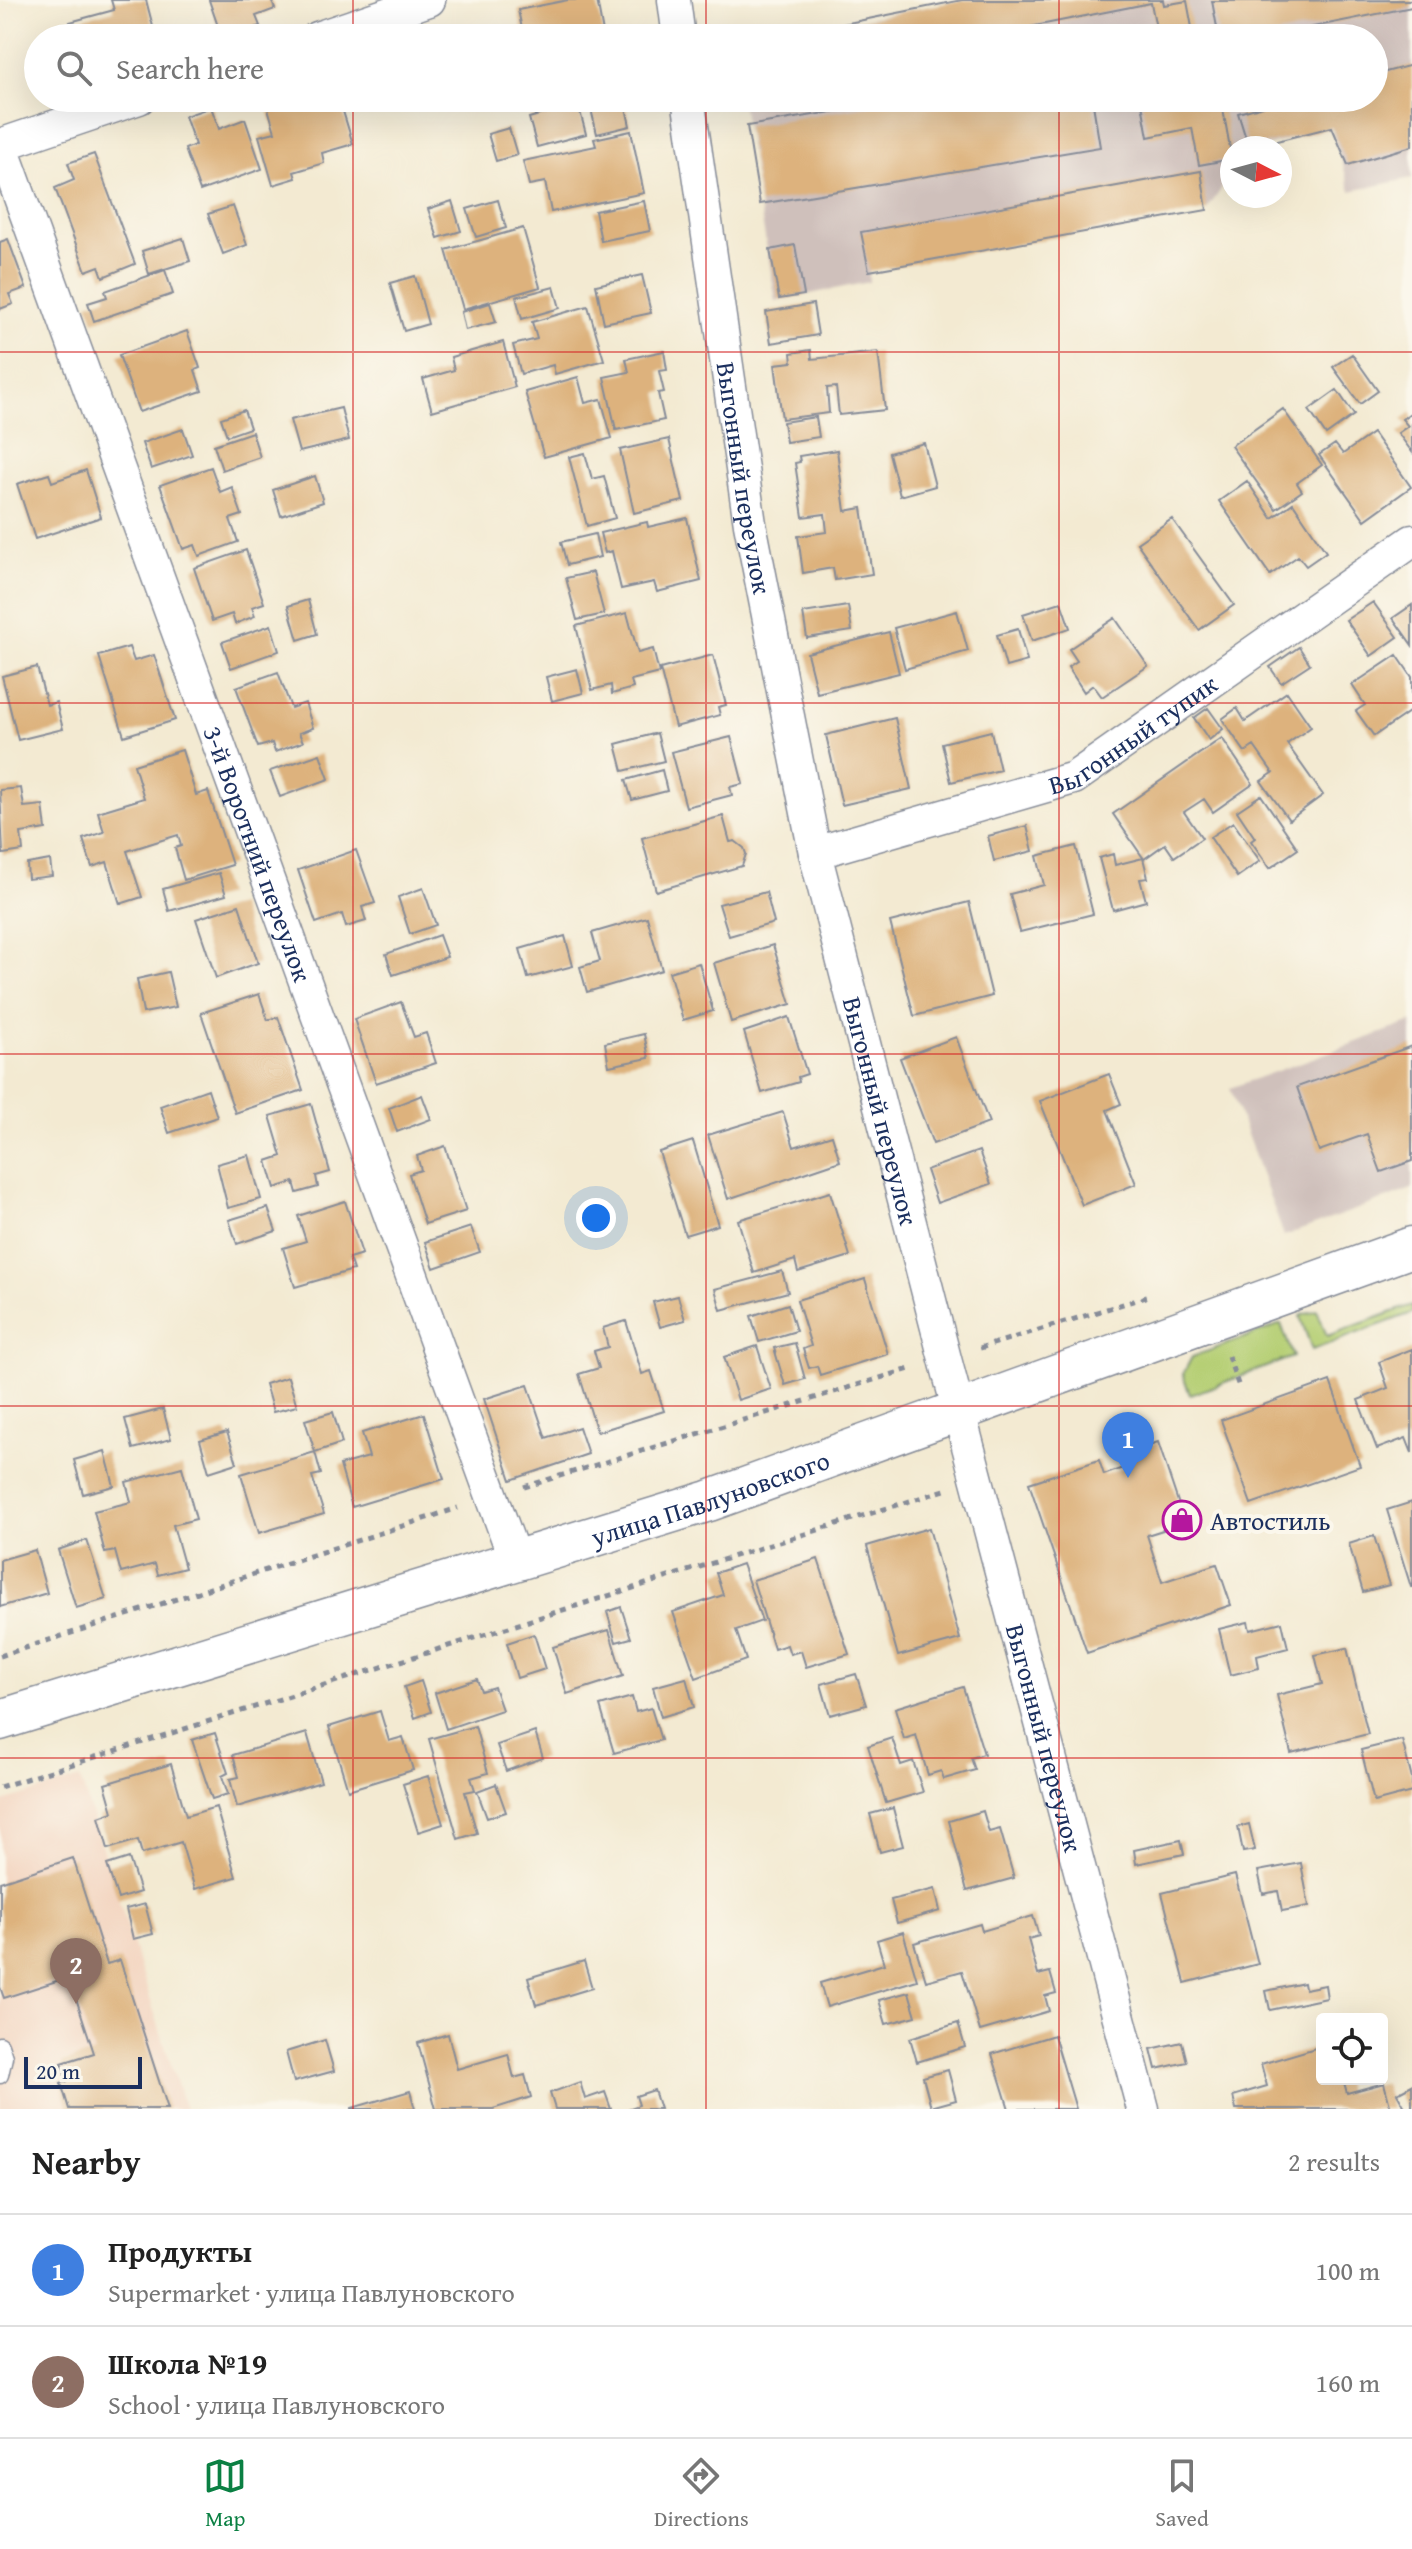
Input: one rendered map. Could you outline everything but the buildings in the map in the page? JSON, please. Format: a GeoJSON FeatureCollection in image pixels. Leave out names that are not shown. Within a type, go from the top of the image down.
{"type":"FeatureCollection","features":[{"type":"Feature","properties":{"kind":"street"},"geometry":{"type":"LineString","coordinates":[[358,24],[429,0]]}},
{"type":"Feature","properties":{"kind":"street"},"geometry":{"type":"LineString","coordinates":[[674,0],[677,24]]}},
{"type":"Feature","properties":{"kind":"street","name":"3-й Воротний переулок"},"geometry":{"type":"LineString","coordinates":[[98,112],[0,145],[516,1562]]}},
{"type":"Feature","properties":{"kind":"street","name":"Выгонный переулок"},"geometry":{"type":"LineString","coordinates":[[690,112],[750,524],[815,853],[1143,2109]]}},
{"type":"Feature","properties":{"kind":"street","name":"Выгонный тупик"},"geometry":{"type":"LineString","coordinates":[[815,853],[1074,778],[1412,541]]}},
{"type":"Feature","properties":{"kind":"street","name":"улица Павлуновского"},"geometry":{"type":"LineString","coordinates":[[0,1720],[709,1501],[1412,1247]]}},
{"type":"Feature","properties":{"kind":"lane"},"geometry":{"type":"LineString","coordinates":[[0,2045],[4,2057],[0,2075]]}},
{"type":"Feature","properties":{"kind":"path"},"geometry":{"type":"LineString","coordinates":[[0,1656],[492,1497],[1150,1296]]}},
{"type":"Feature","properties":{"kind":"path"},"geometry":{"type":"LineString","coordinates":[[0,1787],[977,1481]]}},
{"type":"Feature","properties":{"kind":"shaded area"},"geometry":{"type":"Polygon","coordinates":[[[962,0],[1412,0],[1412,178],[1351,191],[1331,127],[1292,138],[1220,136],[1220,191],[1207,210],[869,270],[869,282],[776,301],[743,112],[1388,112],[1388,24],[839,24],[962,0]]]}},
{"type":"Feature","properties":{"kind":"shaded area"},"geometry":{"type":"Polygon","coordinates":[[[1412,1022],[1412,1189],[1284,1236],[1230,1088],[1412,1022]]]}},
{"type":"Feature","properties":{"kind":"shaded area"},"geometry":{"type":"Polygon","coordinates":[[[80,1778],[185,2109],[0,2109],[0,1803],[80,1778]]]}},
{"type":"Feature","properties":{"kind":"green space"},"geometry":{"type":"Polygon","coordinates":[[[1412,1305],[1412,1313],[1312,1350],[1300,1316],[1317,1310],[1327,1336],[1412,1305]]]}},
{"type":"Feature","properties":{"kind":"green space"},"geometry":{"type":"Polygon","coordinates":[[[1281,1324],[1293,1357],[1190,1395],[1183,1374],[1192,1357],[1281,1324]]]}},
{"type":"Feature","properties":{"kind":"place","name":"Продукты"},"geometry":{"type":"Point","coordinates":[1128,1478]}},
{"type":"Feature","properties":{"kind":"place","name":"Автостиль"},"geometry":{"type":"Point","coordinates":[1182,1520]}},
{"type":"Feature","properties":{"kind":"place","name":"Школа №19"},"geometry":{"type":"Point","coordinates":[76,2004]}}]}
